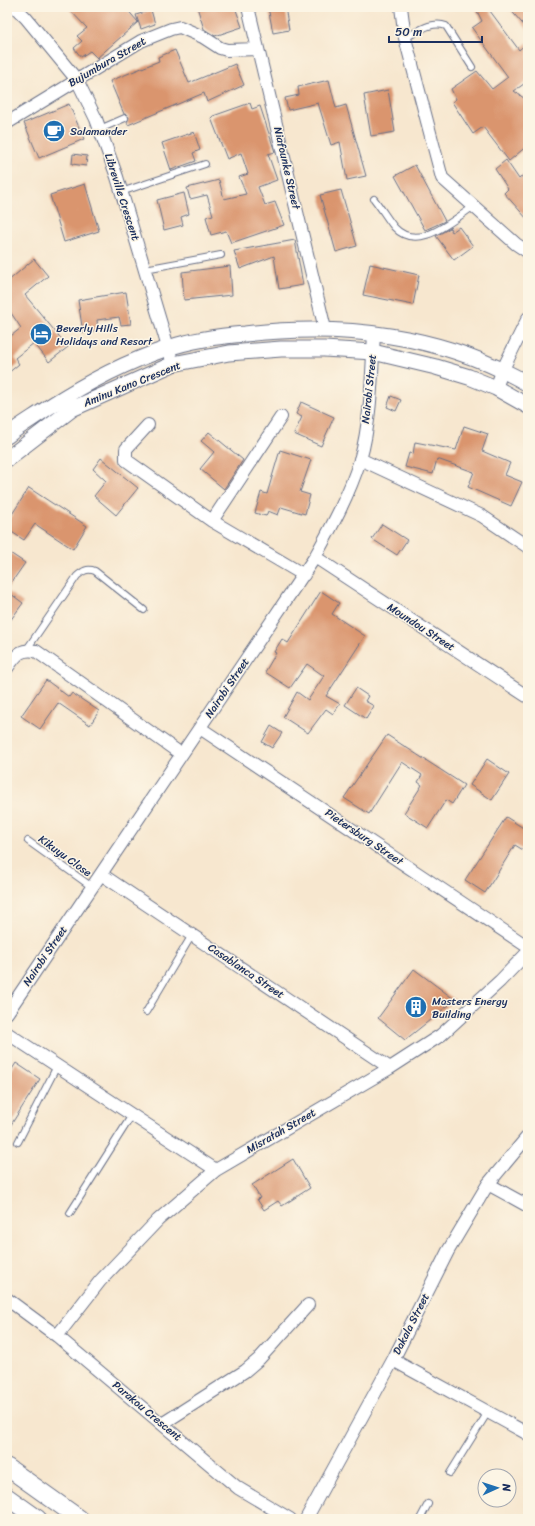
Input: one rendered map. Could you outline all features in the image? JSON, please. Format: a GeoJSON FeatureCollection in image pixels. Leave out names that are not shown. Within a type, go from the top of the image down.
{"type":"FeatureCollection","features":[{"type":"Feature","properties":{"kind":"main road"},"geometry":{"type":"LineString","coordinates":[[7,1467],[80,1519]]}},
{"type":"Feature","properties":{"kind":"main road"},"geometry":{"type":"LineString","coordinates":[[7,1497],[38,1519]]}},
{"type":"Feature","properties":{"kind":"street","name":"Libreville Crescent"},"geometry":{"type":"LineString","coordinates":[[14,7],[26,18],[77,80],[100,129],[174,364]]}},
{"type":"Feature","properties":{"kind":"street","name":"Niafounke Street"},"geometry":{"type":"LineString","coordinates":[[248,7],[325,329]]}},
{"type":"Feature","properties":{"kind":"street"},"geometry":{"type":"LineString","coordinates":[[401,7],[405,38],[442,178],[473,207],[516,244],[528,252]]}},
{"type":"Feature","properties":{"kind":"street","name":"Bujumbura Street"},"geometry":{"type":"LineString","coordinates":[[7,123],[141,41],[180,27],[203,37],[220,48],[258,49]]}},
{"type":"Feature","properties":{"kind":"street"},"geometry":{"type":"LineString","coordinates":[[496,388],[503,369],[528,318]]}},
{"type":"Feature","properties":{"kind":"street"},"geometry":{"type":"LineString","coordinates":[[7,436],[75,390],[118,368],[168,348],[225,336],[281,330],[325,329],[374,333],[432,344],[503,369],[528,384]]}},
{"type":"Feature","properties":{"kind":"street","name":"Nairobi Street"},"geometry":{"type":"LineString","coordinates":[[7,1013],[181,754],[304,575],[345,502],[360,459],[368,411],[374,333]]}},
{"type":"Feature","properties":{"kind":"street","name":"Aminu Kano Crescent"},"geometry":{"type":"LineString","coordinates":[[7,459],[72,409],[174,364],[229,353],[281,349],[324,349],[373,352],[436,367],[496,388],[528,406]]}},
{"type":"Feature","properties":{"kind":"street"},"geometry":{"type":"LineString","coordinates":[[212,520],[281,418]]}},
{"type":"Feature","properties":{"kind":"street"},"geometry":{"type":"LineString","coordinates":[[148,426],[126,449],[126,460],[212,520],[304,575]]}},
{"type":"Feature","properties":{"kind":"street"},"geometry":{"type":"LineString","coordinates":[[360,459],[482,516],[528,547]]}},
{"type":"Feature","properties":{"kind":"street","name":"Moundou Street"},"geometry":{"type":"LineString","coordinates":[[315,557],[528,696]]}},
{"type":"Feature","properties":{"kind":"street"},"geometry":{"type":"LineString","coordinates":[[7,668],[18,654],[27,650],[36,651],[48,658],[181,754]]}},
{"type":"Feature","properties":{"kind":"street","name":"Pietersburg Street"},"geometry":{"type":"LineString","coordinates":[[200,728],[528,947]]}},
{"type":"Feature","properties":{"kind":"street","name":"Casablanca Street"},"geometry":{"type":"LineString","coordinates":[[101,874],[390,1068]]}},
{"type":"Feature","properties":{"kind":"street","name":"Misratah Street"},"geometry":{"type":"LineString","coordinates":[[56,1336],[100,1281],[158,1220],[216,1170],[390,1068],[441,1035],[500,981],[528,952]]}},
{"type":"Feature","properties":{"kind":"street"},"geometry":{"type":"LineString","coordinates":[[7,1033],[216,1170]]}},
{"type":"Feature","properties":{"kind":"street","name":"Dakala Street"},"geometry":{"type":"LineString","coordinates":[[306,1519],[393,1360],[448,1252],[488,1184],[528,1136]]}},
{"type":"Feature","properties":{"kind":"street"},"geometry":{"type":"LineString","coordinates":[[488,1184],[528,1206]]}},
{"type":"Feature","properties":{"kind":"street","name":"Parakou Crescent"},"geometry":{"type":"LineString","coordinates":[[7,1299],[56,1336],[238,1488],[290,1519]]}},
{"type":"Feature","properties":{"kind":"street"},"geometry":{"type":"LineString","coordinates":[[162,1424],[245,1371],[259,1359],[308,1305]]}},
{"type":"Feature","properties":{"kind":"street"},"geometry":{"type":"LineString","coordinates":[[393,1360],[528,1434]]}},
{"type":"Feature","properties":{"kind":"lane"},"geometry":{"type":"LineString","coordinates":[[405,38],[439,23],[446,26],[472,67]]}},
{"type":"Feature","properties":{"kind":"lane"},"geometry":{"type":"LineString","coordinates":[[100,129],[125,118]]}},
{"type":"Feature","properties":{"kind":"lane"},"geometry":{"type":"LineString","coordinates":[[121,192],[205,164]]}},
{"type":"Feature","properties":{"kind":"lane"},"geometry":{"type":"LineString","coordinates":[[374,199],[395,228],[409,236],[421,238],[436,231],[473,207]]}},
{"type":"Feature","properties":{"kind":"lane"},"geometry":{"type":"LineString","coordinates":[[145,269],[221,255]]}},
{"type":"Feature","properties":{"kind":"lane"},"geometry":{"type":"LineString","coordinates":[[27,650],[77,576],[82,571],[89,569],[95,571],[144,610]]}},
{"type":"Feature","properties":{"kind":"lane","name":"Kikuyu Close"},"geometry":{"type":"LineString","coordinates":[[28,841],[92,887]]}},
{"type":"Feature","properties":{"kind":"lane"},"geometry":{"type":"LineString","coordinates":[[146,1012],[192,935]]}},
{"type":"Feature","properties":{"kind":"lane"},"geometry":{"type":"LineString","coordinates":[[18,1142],[57,1066]]}},
{"type":"Feature","properties":{"kind":"lane"},"geometry":{"type":"LineString","coordinates":[[70,1213],[132,1115]]}},
{"type":"Feature","properties":{"kind":"lane"},"geometry":{"type":"LineString","coordinates":[[450,1473],[488,1412]]}},
{"type":"Feature","properties":{"kind":"lane"},"geometry":{"type":"LineString","coordinates":[[420,1519],[428,1504]]}},
{"type":"Feature","properties":{"kind":"building"},"geometry":{"type":"Polygon","coordinates":[[[67,7],[125,7],[138,22],[97,58],[90,51],[81,57],[74,48],[82,41],[77,36],[87,28],[67,7]]]}},
{"type":"Feature","properties":{"kind":"building"},"geometry":{"type":"Polygon","coordinates":[[[197,7],[235,7],[242,27],[215,36],[204,29],[197,7]]]}},
{"type":"Feature","properties":{"kind":"building"},"geometry":{"type":"Polygon","coordinates":[[[268,7],[285,7],[289,30],[273,33],[268,7]]]}},
{"type":"Feature","properties":{"kind":"building"},"geometry":{"type":"Polygon","coordinates":[[[475,7],[487,7],[519,50],[528,42],[528,81],[514,91],[528,101],[528,145],[509,161],[483,127],[473,134],[452,102],[456,99],[451,89],[477,71],[492,89],[508,77],[472,28],[482,21],[475,7]]]}},
{"type":"Feature","properties":{"kind":"building"},"geometry":{"type":"Polygon","coordinates":[[[508,7],[528,7],[528,30],[508,7]]]}},
{"type":"Feature","properties":{"kind":"building"},"geometry":{"type":"Polygon","coordinates":[[[151,10],[155,24],[141,29],[136,15],[151,10]]]}},
{"type":"Feature","properties":{"kind":"building"},"geometry":{"type":"Polygon","coordinates":[[[175,50],[189,83],[235,64],[244,85],[207,102],[204,93],[128,125],[127,122],[129,117],[124,114],[110,81],[159,61],[158,57],[175,50]]]}},
{"type":"Feature","properties":{"kind":"building"},"geometry":{"type":"Polygon","coordinates":[[[329,80],[336,108],[346,105],[366,176],[347,180],[340,142],[331,145],[318,103],[288,110],[285,98],[299,95],[298,87],[329,80]]]}},
{"type":"Feature","properties":{"kind":"building"},"geometry":{"type":"Polygon","coordinates":[[[388,90],[395,132],[371,136],[364,95],[388,90]]]}},
{"type":"Feature","properties":{"kind":"building"},"geometry":{"type":"Polygon","coordinates":[[[250,103],[252,109],[260,106],[275,152],[268,154],[277,180],[258,187],[265,205],[275,202],[284,225],[231,243],[226,231],[211,235],[206,217],[213,215],[207,195],[190,199],[187,188],[219,180],[224,199],[246,194],[239,177],[248,174],[241,153],[227,159],[211,118],[250,103]]]}},
{"type":"Feature","properties":{"kind":"building","name":"Salamander"},"geometry":{"type":"Polygon","coordinates":[[[69,104],[84,139],[39,158],[24,123],[69,104]]]}},
{"type":"Feature","properties":{"kind":"building"},"geometry":{"type":"Polygon","coordinates":[[[194,132],[200,150],[193,153],[196,161],[171,170],[162,143],[194,132]]]}},
{"type":"Feature","properties":{"kind":"building"},"geometry":{"type":"Polygon","coordinates":[[[73,154],[87,156],[86,166],[72,164],[73,154]]]}},
{"type":"Feature","properties":{"kind":"building"},"geometry":{"type":"Polygon","coordinates":[[[506,160],[519,179],[528,171],[528,220],[504,193],[508,189],[495,169],[506,160]]]}},
{"type":"Feature","properties":{"kind":"building"},"geometry":{"type":"Polygon","coordinates":[[[415,165],[445,221],[425,230],[395,176],[415,165]]]}},
{"type":"Feature","properties":{"kind":"building"},"geometry":{"type":"Polygon","coordinates":[[[85,184],[99,231],[64,242],[50,195],[85,184]]]}},
{"type":"Feature","properties":{"kind":"building"},"geometry":{"type":"Polygon","coordinates":[[[341,190],[357,246],[336,252],[320,195],[341,190]]]}},
{"type":"Feature","properties":{"kind":"building"},"geometry":{"type":"Polygon","coordinates":[[[184,193],[189,214],[181,217],[183,225],[164,230],[157,200],[184,193]]]}},
{"type":"Feature","properties":{"kind":"building"},"geometry":{"type":"Polygon","coordinates":[[[459,227],[473,246],[454,260],[436,236],[450,228],[452,232],[459,227]]]}},
{"type":"Feature","properties":{"kind":"building"},"geometry":{"type":"Polygon","coordinates":[[[295,240],[303,285],[279,289],[274,256],[240,269],[234,251],[295,240]]]}},
{"type":"Feature","properties":{"kind":"building"},"geometry":{"type":"Polygon","coordinates":[[[34,259],[48,276],[25,295],[68,347],[49,362],[34,343],[15,358],[19,364],[7,374],[7,339],[21,328],[7,307],[7,282],[34,259]]]}},
{"type":"Feature","properties":{"kind":"building"},"geometry":{"type":"Polygon","coordinates":[[[370,264],[419,275],[413,305],[363,295],[370,264]]]}},
{"type":"Feature","properties":{"kind":"building"},"geometry":{"type":"Polygon","coordinates":[[[230,266],[232,295],[184,300],[182,272],[230,266]]]}},
{"type":"Feature","properties":{"kind":"building"},"geometry":{"type":"Polygon","coordinates":[[[126,292],[131,324],[121,325],[119,317],[97,320],[98,330],[83,333],[78,300],[126,292]]]}},
{"type":"Feature","properties":{"kind":"building"},"geometry":{"type":"Polygon","coordinates":[[[391,396],[401,400],[396,411],[387,407],[391,396]]]}},
{"type":"Feature","properties":{"kind":"building"},"geometry":{"type":"Polygon","coordinates":[[[301,402],[334,417],[321,446],[294,434],[302,417],[296,414],[301,402]]]}},
{"type":"Feature","properties":{"kind":"building"},"geometry":{"type":"Polygon","coordinates":[[[464,426],[488,434],[482,451],[510,463],[505,475],[522,482],[511,506],[468,487],[474,472],[437,459],[433,474],[405,467],[409,453],[413,454],[415,442],[456,450],[464,426]]]}},
{"type":"Feature","properties":{"kind":"building"},"geometry":{"type":"Polygon","coordinates":[[[209,432],[243,460],[224,489],[200,469],[214,452],[201,441],[209,432]]]}},
{"type":"Feature","properties":{"kind":"building"},"geometry":{"type":"Polygon","coordinates":[[[280,450],[311,460],[300,492],[310,495],[305,514],[281,507],[278,515],[268,511],[266,516],[255,513],[261,492],[267,494],[280,450]]]}},
{"type":"Feature","properties":{"kind":"building"},"geometry":{"type":"Polygon","coordinates":[[[101,458],[138,488],[116,515],[94,496],[106,481],[93,469],[101,458]]]}},
{"type":"Feature","properties":{"kind":"building"},"geometry":{"type":"Polygon","coordinates":[[[29,488],[87,526],[73,549],[35,524],[24,540],[7,529],[7,522],[29,488]]]}},
{"type":"Feature","properties":{"kind":"building"},"geometry":{"type":"Polygon","coordinates":[[[382,524],[407,540],[397,555],[372,539],[382,524]]]}},
{"type":"Feature","properties":{"kind":"building"},"geometry":{"type":"Polygon","coordinates":[[[7,551],[25,563],[7,589],[7,551]]]}},
{"type":"Feature","properties":{"kind":"building"},"geometry":{"type":"Polygon","coordinates":[[[7,591],[23,603],[7,625],[7,591]]]}},
{"type":"Feature","properties":{"kind":"building"},"geometry":{"type":"Polygon","coordinates":[[[321,591],[339,603],[332,614],[365,636],[326,696],[340,704],[333,714],[326,709],[308,733],[283,717],[297,692],[308,700],[324,676],[307,664],[290,688],[265,672],[282,639],[288,643],[321,591]]]}},
{"type":"Feature","properties":{"kind":"building"},"geometry":{"type":"Polygon","coordinates":[[[46,680],[69,697],[72,693],[99,711],[90,725],[58,703],[40,729],[21,716],[46,680]]]}},
{"type":"Feature","properties":{"kind":"building"},"geometry":{"type":"Polygon","coordinates":[[[356,688],[368,696],[365,701],[374,706],[366,719],[345,705],[356,688]]]}},
{"type":"Feature","properties":{"kind":"building"},"geometry":{"type":"Polygon","coordinates":[[[271,726],[282,733],[272,748],[262,742],[271,726]]]}},
{"type":"Feature","properties":{"kind":"building"},"geometry":{"type":"Polygon","coordinates":[[[387,735],[464,785],[452,804],[446,800],[428,828],[404,813],[422,785],[418,782],[422,775],[402,762],[369,814],[344,798],[387,735]]]}},
{"type":"Feature","properties":{"kind":"building"},"geometry":{"type":"Polygon","coordinates":[[[487,759],[509,774],[492,800],[470,785],[487,759]]]}},
{"type":"Feature","properties":{"kind":"building"},"geometry":{"type":"Polygon","coordinates":[[[506,817],[528,831],[528,853],[515,845],[485,893],[465,880],[506,817]]]}},
{"type":"Feature","properties":{"kind":"building","name":"Masters Energy Building"},"geometry":{"type":"Polygon","coordinates":[[[414,969],[455,1000],[405,1040],[378,1018],[414,969]]]}},
{"type":"Feature","properties":{"kind":"building"},"geometry":{"type":"Polygon","coordinates":[[[16,1063],[40,1079],[7,1131],[7,1077],[16,1063]]]}},
{"type":"Feature","properties":{"kind":"building"},"geometry":{"type":"Polygon","coordinates":[[[293,1159],[310,1188],[282,1206],[278,1201],[264,1210],[257,1199],[260,1198],[252,1185],[293,1159]]]}},
{"type":"Feature","properties":{"kind":"place","name":"Salamander"},"geometry":{"type":"Point","coordinates":[54,131]}},
{"type":"Feature","properties":{"kind":"place","name":"Beverly Hills Holidays and Resort"},"geometry":{"type":"Point","coordinates":[41,334]}},
{"type":"Feature","properties":{"kind":"place","name":"Masters Energy Building"},"geometry":{"type":"Point","coordinates":[416,1007]}}]}
